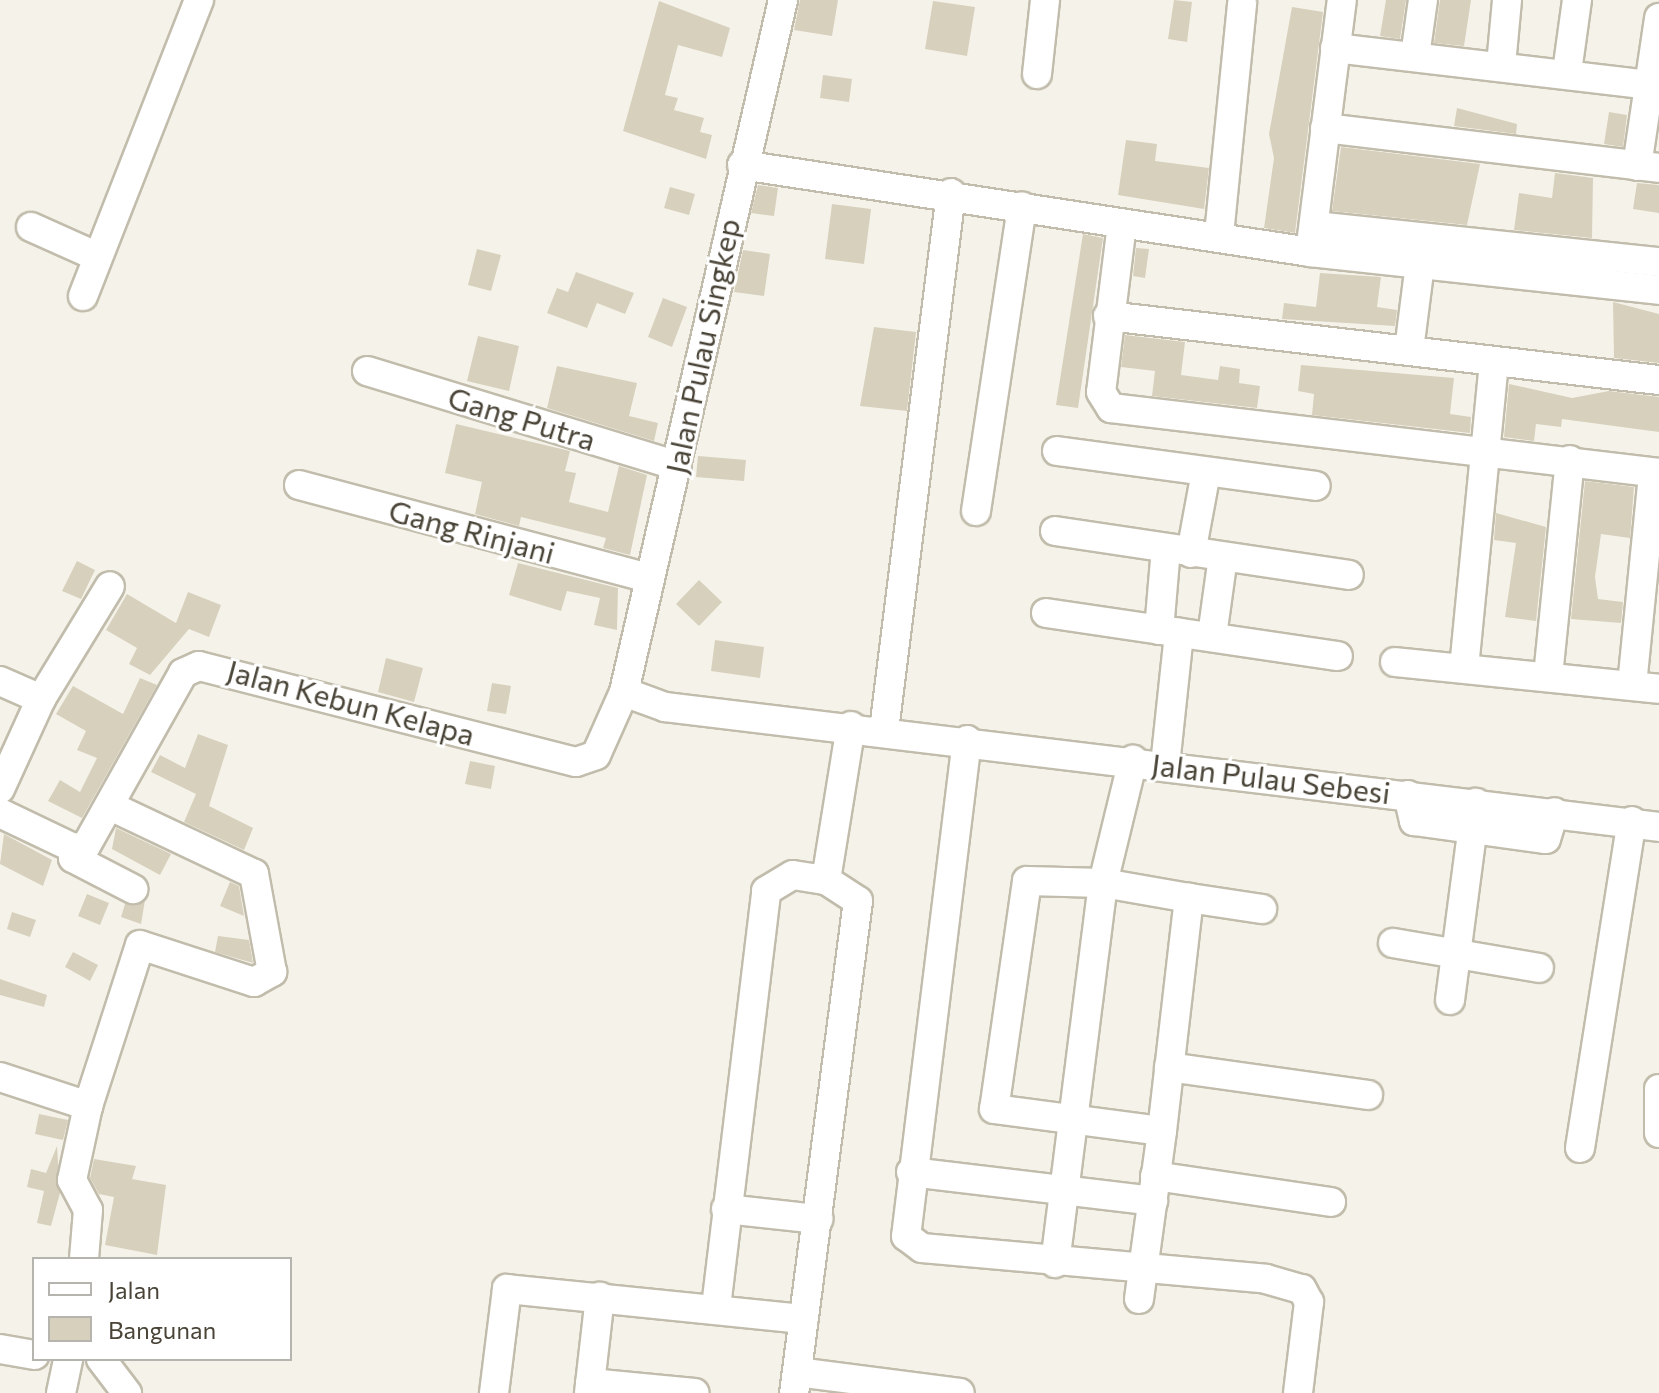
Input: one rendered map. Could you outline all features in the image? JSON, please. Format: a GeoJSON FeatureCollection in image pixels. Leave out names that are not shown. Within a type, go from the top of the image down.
{"type":"FeatureCollection","features":[{"type":"Feature","properties":{"kind":"street"},"geometry":{"type":"LineString","coordinates":[[83,296],[199,0]]}},
{"type":"Feature","properties":{"kind":"street","name":"Jalan Pulau Singkep"},"geometry":{"type":"LineString","coordinates":[[624,692],[645,577],[677,466],[742,165],[783,0]]}},
{"type":"Feature","properties":{"kind":"street"},"geometry":{"type":"LineString","coordinates":[[1037,74],[1045,0]]}},
{"type":"Feature","properties":{"kind":"street"},"geometry":{"type":"LineString","coordinates":[[1312,239],[1342,0]]}},
{"type":"Feature","properties":{"kind":"street"},"geometry":{"type":"LineString","coordinates":[[1415,56],[1423,0]]}},
{"type":"Feature","properties":{"kind":"street"},"geometry":{"type":"LineString","coordinates":[[1501,65],[1507,0]]}},
{"type":"Feature","properties":{"kind":"street"},"geometry":{"type":"LineString","coordinates":[[1567,72],[1577,0]]}},
{"type":"Feature","properties":{"kind":"street"},"geometry":{"type":"LineString","coordinates":[[1219,235],[1242,3]]}},
{"type":"Feature","properties":{"kind":"street"},"geometry":{"type":"LineString","coordinates":[[1325,128],[1648,167],[1649,85],[1659,18]]}},
{"type":"Feature","properties":{"kind":"street"},"geometry":{"type":"LineString","coordinates":[[1335,48],[1567,72],[1649,85]]}},
{"type":"Feature","properties":{"kind":"street"},"geometry":{"type":"LineString","coordinates":[[742,165],[951,193],[1122,224],[1219,235],[1659,262]]}},
{"type":"Feature","properties":{"kind":"street"},"geometry":{"type":"LineString","coordinates":[[884,730],[951,193]]}},
{"type":"Feature","properties":{"kind":"street"},"geometry":{"type":"LineString","coordinates":[[976,511],[1022,206]]}},
{"type":"Feature","properties":{"kind":"street"},"geometry":{"type":"LineString","coordinates":[[1122,224],[1108,316],[1101,392],[1111,408],[1485,453],[1570,460],[1656,473],[1645,687],[1395,662]]}},
{"type":"Feature","properties":{"kind":"street"},"geometry":{"type":"LineString","coordinates":[[31,227],[98,257]]}},
{"type":"Feature","properties":{"kind":"street"},"geometry":{"type":"LineString","coordinates":[[1312,239],[1420,264],[1659,290]]}},
{"type":"Feature","properties":{"kind":"street"},"geometry":{"type":"LineString","coordinates":[[1409,350],[1420,264]]}},
{"type":"Feature","properties":{"kind":"street"},"geometry":{"type":"LineString","coordinates":[[1108,316],[1659,380]]}},
{"type":"Feature","properties":{"kind":"street"},"geometry":{"type":"LineString","coordinates":[[1464,668],[1494,361]]}},
{"type":"Feature","properties":{"kind":"street","name":"Gang Putra"},"geometry":{"type":"LineString","coordinates":[[367,371],[677,466]]}},
{"type":"Feature","properties":{"kind":"street"},"geometry":{"type":"LineString","coordinates":[[1057,451],[1316,486]]}},
{"type":"Feature","properties":{"kind":"street"},"geometry":{"type":"LineString","coordinates":[[1548,676],[1570,460]]}},
{"type":"Feature","properties":{"kind":"street"},"geometry":{"type":"LineString","coordinates":[[1165,765],[1169,631],[1178,551],[1206,472]]}},
{"type":"Feature","properties":{"kind":"street","name":"Gang Rinjani"},"geometry":{"type":"LineString","coordinates":[[299,485],[645,577]]}},
{"type":"Feature","properties":{"kind":"street"},"geometry":{"type":"LineString","coordinates":[[1055,531],[1349,575]]}},
{"type":"Feature","properties":{"kind":"street"},"geometry":{"type":"LineString","coordinates":[[1212,636],[1223,557]]}},
{"type":"Feature","properties":{"kind":"street"},"geometry":{"type":"LineString","coordinates":[[0,789],[41,699],[110,586]]}},
{"type":"Feature","properties":{"kind":"street"},"geometry":{"type":"LineString","coordinates":[[1046,613],[1338,656]]}},
{"type":"Feature","properties":{"kind":"street","name":"Jalan Kebun Kelapa"},"geometry":{"type":"LineString","coordinates":[[73,848],[96,838],[183,673],[199,666],[576,762],[596,755],[624,692]]}},
{"type":"Feature","properties":{"kind":"street"},"geometry":{"type":"LineString","coordinates":[[0,681],[41,699]]}},
{"type":"Feature","properties":{"kind":"street","name":"Jalan Pulau Sebesi"},"geometry":{"type":"LineString","coordinates":[[624,692],[654,706],[851,726],[1408,795],[1473,816],[1554,812],[1645,824]]}},
{"type":"Feature","properties":{"kind":"street"},"geometry":{"type":"LineString","coordinates":[[826,880],[851,726]]}},
{"type":"Feature","properties":{"kind":"street"},"geometry":{"type":"LineString","coordinates":[[967,740],[911,1172],[909,1242],[1055,1263],[1266,1279],[1302,1289],[1309,1302],[1298,1393]]}},
{"type":"Feature","properties":{"kind":"street"},"geometry":{"type":"LineString","coordinates":[[1055,1263],[1103,883],[1133,760]]}},
{"type":"Feature","properties":{"kind":"street"},"geometry":{"type":"LineString","coordinates":[[84,1257],[88,1210],[72,1180],[88,1106],[140,945],[254,982],[272,972],[254,874],[112,807]]}},
{"type":"Feature","properties":{"kind":"street"},"geometry":{"type":"LineString","coordinates":[[0,813],[73,848],[73,858],[133,889]]}},
{"type":"Feature","properties":{"kind":"street"},"geometry":{"type":"LineString","coordinates":[[1450,1000],[1459,953],[1473,816]]}},
{"type":"Feature","properties":{"kind":"street"},"geometry":{"type":"LineString","coordinates":[[1580,1148],[1645,824]]}},
{"type":"Feature","properties":{"kind":"street"},"geometry":{"type":"LineString","coordinates":[[716,1307],[766,891],[793,875],[826,880],[858,901],[796,1383],[960,1393]]}},
{"type":"Feature","properties":{"kind":"street"},"geometry":{"type":"LineString","coordinates":[[1162,1131],[1072,1116],[994,1109],[1006,998],[1027,881],[1103,883],[1262,909]]}},
{"type":"Feature","properties":{"kind":"street"},"geometry":{"type":"LineString","coordinates":[[1139,1299],[1189,898]]}},
{"type":"Feature","properties":{"kind":"street"},"geometry":{"type":"LineString","coordinates":[[1393,943],[1539,968]]}},
{"type":"Feature","properties":{"kind":"street"},"geometry":{"type":"LineString","coordinates":[[1169,1067],[1368,1095]]}},
{"type":"Feature","properties":{"kind":"street"},"geometry":{"type":"LineString","coordinates":[[0,1077],[88,1106]]}},
{"type":"Feature","properties":{"kind":"street"},"geometry":{"type":"LineString","coordinates":[[1659,1089],[1659,1133]]}},
{"type":"Feature","properties":{"kind":"street"},"geometry":{"type":"LineString","coordinates":[[911,1172],[1063,1190],[1154,1188],[1331,1202]]}},
{"type":"Feature","properties":{"kind":"street"},"geometry":{"type":"LineString","coordinates":[[726,1209],[818,1219]]}},
{"type":"Feature","properties":{"kind":"street"},"geometry":{"type":"LineString","coordinates":[[494,1393],[507,1289],[716,1307],[803,1319]]}},
{"type":"Feature","properties":{"kind":"street"},"geometry":{"type":"LineString","coordinates":[[600,1297],[590,1388],[695,1393]]}},
{"type":"Feature","properties":{"kind":"street"},"geometry":{"type":"LineString","coordinates":[[0,1349],[32,1355]]}},
{"type":"Feature","properties":{"kind":"street"},"geometry":{"type":"LineString","coordinates":[[61,1393],[63,1361]]}},
{"type":"Feature","properties":{"kind":"street"},"geometry":{"type":"LineString","coordinates":[[103,1361],[127,1393]]}},
{"type":"Feature","properties":{"kind":"building"},"geometry":{"type":"Polygon","coordinates":[[[800,0],[838,0],[832,36],[794,30],[800,0]]]}},
{"type":"Feature","properties":{"kind":"building"},"geometry":{"type":"Polygon","coordinates":[[[1174,0],[1192,2],[1187,42],[1168,39],[1174,0]]]}},
{"type":"Feature","properties":{"kind":"building"},"geometry":{"type":"Polygon","coordinates":[[[1386,0],[1406,0],[1400,39],[1380,36],[1386,0]]]}},
{"type":"Feature","properties":{"kind":"building"},"geometry":{"type":"Polygon","coordinates":[[[1440,0],[1471,0],[1464,46],[1434,43],[1440,0]]]}},
{"type":"Feature","properties":{"kind":"building"},"geometry":{"type":"Polygon","coordinates":[[[659,1],[730,28],[722,57],[678,45],[665,95],[678,98],[674,110],[704,118],[700,132],[712,135],[706,159],[623,131],[659,1]]]}},
{"type":"Feature","properties":{"kind":"building"},"geometry":{"type":"Polygon","coordinates":[[[933,1],[975,7],[967,56],[925,49],[933,1]]]}},
{"type":"Feature","properties":{"kind":"building"},"geometry":{"type":"Polygon","coordinates":[[[1292,7],[1323,12],[1295,233],[1264,228],[1274,158],[1269,134],[1292,7]]]}},
{"type":"Feature","properties":{"kind":"building"},"geometry":{"type":"Polygon","coordinates":[[[823,75],[852,79],[849,102],[820,98],[823,75]]]}},
{"type":"Feature","properties":{"kind":"building"},"geometry":{"type":"Polygon","coordinates":[[[1457,108],[1517,124],[1516,134],[1454,126],[1457,108]]]}},
{"type":"Feature","properties":{"kind":"building"},"geometry":{"type":"Polygon","coordinates":[[[1609,112],[1627,115],[1623,147],[1604,144],[1609,112]]]}},
{"type":"Feature","properties":{"kind":"building"},"geometry":{"type":"Polygon","coordinates":[[[1126,140],[1157,144],[1155,161],[1209,168],[1204,209],[1118,195],[1126,140]]]}},
{"type":"Feature","properties":{"kind":"building"},"geometry":{"type":"Polygon","coordinates":[[[1341,147],[1480,164],[1467,225],[1332,211],[1341,147]]]}},
{"type":"Feature","properties":{"kind":"building"},"geometry":{"type":"Polygon","coordinates":[[[1555,173],[1593,178],[1592,238],[1514,230],[1519,193],[1552,198],[1555,173]]]}},
{"type":"Feature","properties":{"kind":"building"},"geometry":{"type":"Polygon","coordinates":[[[1637,183],[1659,185],[1659,213],[1633,209],[1637,183]]]}},
{"type":"Feature","properties":{"kind":"building"},"geometry":{"type":"Polygon","coordinates":[[[758,185],[778,188],[774,216],[751,213],[758,185]]]}},
{"type":"Feature","properties":{"kind":"building"},"geometry":{"type":"Polygon","coordinates":[[[670,187],[695,194],[689,215],[664,208],[670,187]]]}},
{"type":"Feature","properties":{"kind":"building"},"geometry":{"type":"Polygon","coordinates":[[[832,204],[871,209],[864,264],[825,259],[832,204]]]}},
{"type":"Feature","properties":{"kind":"building"},"geometry":{"type":"Polygon","coordinates":[[[1083,234],[1103,238],[1078,408],[1056,405],[1083,234]]]}},
{"type":"Feature","properties":{"kind":"building"},"geometry":{"type":"Polygon","coordinates":[[[1136,248],[1149,249],[1145,278],[1133,276],[1136,248]]]}},
{"type":"Feature","properties":{"kind":"building"},"geometry":{"type":"Polygon","coordinates":[[[477,249],[501,255],[491,291],[468,285],[477,249]]]}},
{"type":"Feature","properties":{"kind":"building"},"geometry":{"type":"Polygon","coordinates":[[[743,250],[770,254],[764,296],[734,292],[743,250]]]}},
{"type":"Feature","properties":{"kind":"building"},"geometry":{"type":"Polygon","coordinates":[[[576,272],[634,293],[625,314],[597,303],[587,328],[547,313],[557,288],[568,292],[576,272]]]}},
{"type":"Feature","properties":{"kind":"building"},"geometry":{"type":"Polygon","coordinates":[[[1320,273],[1381,277],[1377,307],[1397,310],[1395,326],[1282,319],[1284,303],[1316,307],[1320,273]]]}},
{"type":"Feature","properties":{"kind":"building"},"geometry":{"type":"Polygon","coordinates":[[[663,298],[687,307],[672,347],[648,337],[663,298]]]}},
{"type":"Feature","properties":{"kind":"building"},"geometry":{"type":"Polygon","coordinates":[[[1613,302],[1659,314],[1659,363],[1614,358],[1613,302]]]}},
{"type":"Feature","properties":{"kind":"building"},"geometry":{"type":"Polygon","coordinates":[[[874,327],[916,332],[907,411],[860,406],[874,327]]]}},
{"type":"Feature","properties":{"kind":"building"},"geometry":{"type":"Polygon","coordinates":[[[1125,335],[1185,342],[1181,375],[1218,380],[1220,366],[1240,369],[1239,383],[1260,386],[1257,408],[1152,396],[1155,371],[1121,367],[1125,335]]]}},
{"type":"Feature","properties":{"kind":"building"},"geometry":{"type":"Polygon","coordinates":[[[478,336],[519,346],[509,391],[467,381],[478,336]]]}},
{"type":"Feature","properties":{"kind":"building"},"geometry":{"type":"Polygon","coordinates":[[[1301,365],[1454,378],[1450,414],[1471,417],[1470,433],[1312,415],[1314,394],[1298,391],[1301,365]]]}},
{"type":"Feature","properties":{"kind":"building"},"geometry":{"type":"Polygon","coordinates":[[[557,366],[637,383],[629,416],[658,423],[654,441],[547,408],[557,366]]]}},
{"type":"Feature","properties":{"kind":"building"},"geometry":{"type":"Polygon","coordinates":[[[1509,384],[1572,398],[1609,391],[1659,397],[1659,432],[1562,419],[1561,427],[1536,424],[1534,441],[1504,437],[1509,384]]]}},
{"type":"Feature","properties":{"kind":"building"},"geometry":{"type":"Polygon","coordinates":[[[456,424],[570,451],[565,471],[576,473],[569,502],[608,512],[619,466],[647,475],[630,555],[603,548],[606,538],[521,517],[519,526],[475,514],[482,482],[445,473],[456,424]]]}},
{"type":"Feature","properties":{"kind":"building"},"geometry":{"type":"Polygon","coordinates":[[[698,456],[746,460],[744,481],[696,477],[698,456]]]}},
{"type":"Feature","properties":{"kind":"building"},"geometry":{"type":"Polygon","coordinates":[[[1585,481],[1634,487],[1630,538],[1601,534],[1595,577],[1598,599],[1623,602],[1621,623],[1571,619],[1585,481]]]}},
{"type":"Feature","properties":{"kind":"building"},"geometry":{"type":"Polygon","coordinates":[[[1496,513],[1546,527],[1536,621],[1505,617],[1516,543],[1494,540],[1496,513]]]}},
{"type":"Feature","properties":{"kind":"building"},"geometry":{"type":"Polygon","coordinates":[[[77,561],[95,570],[81,599],[62,591],[77,561]]]}},
{"type":"Feature","properties":{"kind":"building"},"geometry":{"type":"Polygon","coordinates":[[[518,563],[618,588],[617,630],[594,625],[600,598],[567,591],[561,611],[509,595],[518,563]]]}},
{"type":"Feature","properties":{"kind":"building"},"geometry":{"type":"Polygon","coordinates":[[[699,580],[722,602],[699,626],[676,604],[699,580]]]}},
{"type":"Feature","properties":{"kind":"building"},"geometry":{"type":"Polygon","coordinates":[[[188,592],[221,605],[209,637],[189,629],[150,675],[129,664],[137,648],[106,630],[127,594],[176,623],[188,592]]]}},
{"type":"Feature","properties":{"kind":"building"},"geometry":{"type":"Polygon","coordinates":[[[715,640],[764,647],[760,678],[711,671],[715,640]]]}},
{"type":"Feature","properties":{"kind":"building"},"geometry":{"type":"Polygon","coordinates":[[[386,658],[423,668],[414,702],[378,692],[386,658]]]}},
{"type":"Feature","properties":{"kind":"building"},"geometry":{"type":"Polygon","coordinates":[[[140,678],[157,685],[82,818],[48,801],[60,780],[80,792],[97,758],[77,750],[86,731],[56,714],[73,686],[123,714],[140,678]]]}},
{"type":"Feature","properties":{"kind":"building"},"geometry":{"type":"Polygon","coordinates":[[[492,683],[511,686],[506,714],[487,711],[492,683]]]}},
{"type":"Feature","properties":{"kind":"building"},"geometry":{"type":"Polygon","coordinates":[[[198,734],[228,745],[209,806],[253,828],[244,850],[184,822],[196,794],[151,772],[160,755],[185,768],[198,734]]]}},
{"type":"Feature","properties":{"kind":"building"},"geometry":{"type":"Polygon","coordinates":[[[470,761],[495,766],[491,789],[465,784],[470,761]]]}},
{"type":"Feature","properties":{"kind":"building"},"geometry":{"type":"Polygon","coordinates":[[[116,828],[171,854],[160,875],[112,849],[116,828]]]}},
{"type":"Feature","properties":{"kind":"building"},"geometry":{"type":"Polygon","coordinates":[[[4,834],[52,860],[43,886],[0,864],[4,834]]]}},
{"type":"Feature","properties":{"kind":"building"},"geometry":{"type":"Polygon","coordinates":[[[230,882],[239,886],[244,916],[220,906],[230,882]]]}},
{"type":"Feature","properties":{"kind":"building"},"geometry":{"type":"Polygon","coordinates":[[[87,894],[109,903],[100,925],[78,916],[87,894]]]}},
{"type":"Feature","properties":{"kind":"building"},"geometry":{"type":"Polygon","coordinates":[[[145,900],[141,924],[121,917],[125,904],[145,900]]]}},
{"type":"Feature","properties":{"kind":"building"},"geometry":{"type":"Polygon","coordinates":[[[12,912],[36,920],[30,937],[7,929],[12,912]]]}},
{"type":"Feature","properties":{"kind":"building"},"geometry":{"type":"Polygon","coordinates":[[[218,936],[249,940],[253,963],[215,952],[218,936]]]}},
{"type":"Feature","properties":{"kind":"building"},"geometry":{"type":"Polygon","coordinates":[[[73,952],[98,965],[90,981],[65,967],[73,952]]]}},
{"type":"Feature","properties":{"kind":"building"},"geometry":{"type":"Polygon","coordinates":[[[0,979],[47,995],[44,1007],[0,995],[0,979]]]}},
{"type":"Feature","properties":{"kind":"building"},"geometry":{"type":"Polygon","coordinates":[[[39,1114],[68,1120],[63,1140],[35,1134],[39,1114]]]}},
{"type":"Feature","properties":{"kind":"building"},"geometry":{"type":"Polygon","coordinates":[[[57,1146],[60,1193],[51,1226],[37,1223],[44,1191],[27,1187],[31,1169],[46,1173],[57,1146]]]}},
{"type":"Feature","properties":{"kind":"building"},"geometry":{"type":"Polygon","coordinates":[[[94,1159],[136,1166],[132,1179],[166,1185],[157,1255],[105,1245],[114,1197],[99,1194],[90,1178],[94,1159]]]}}]}
